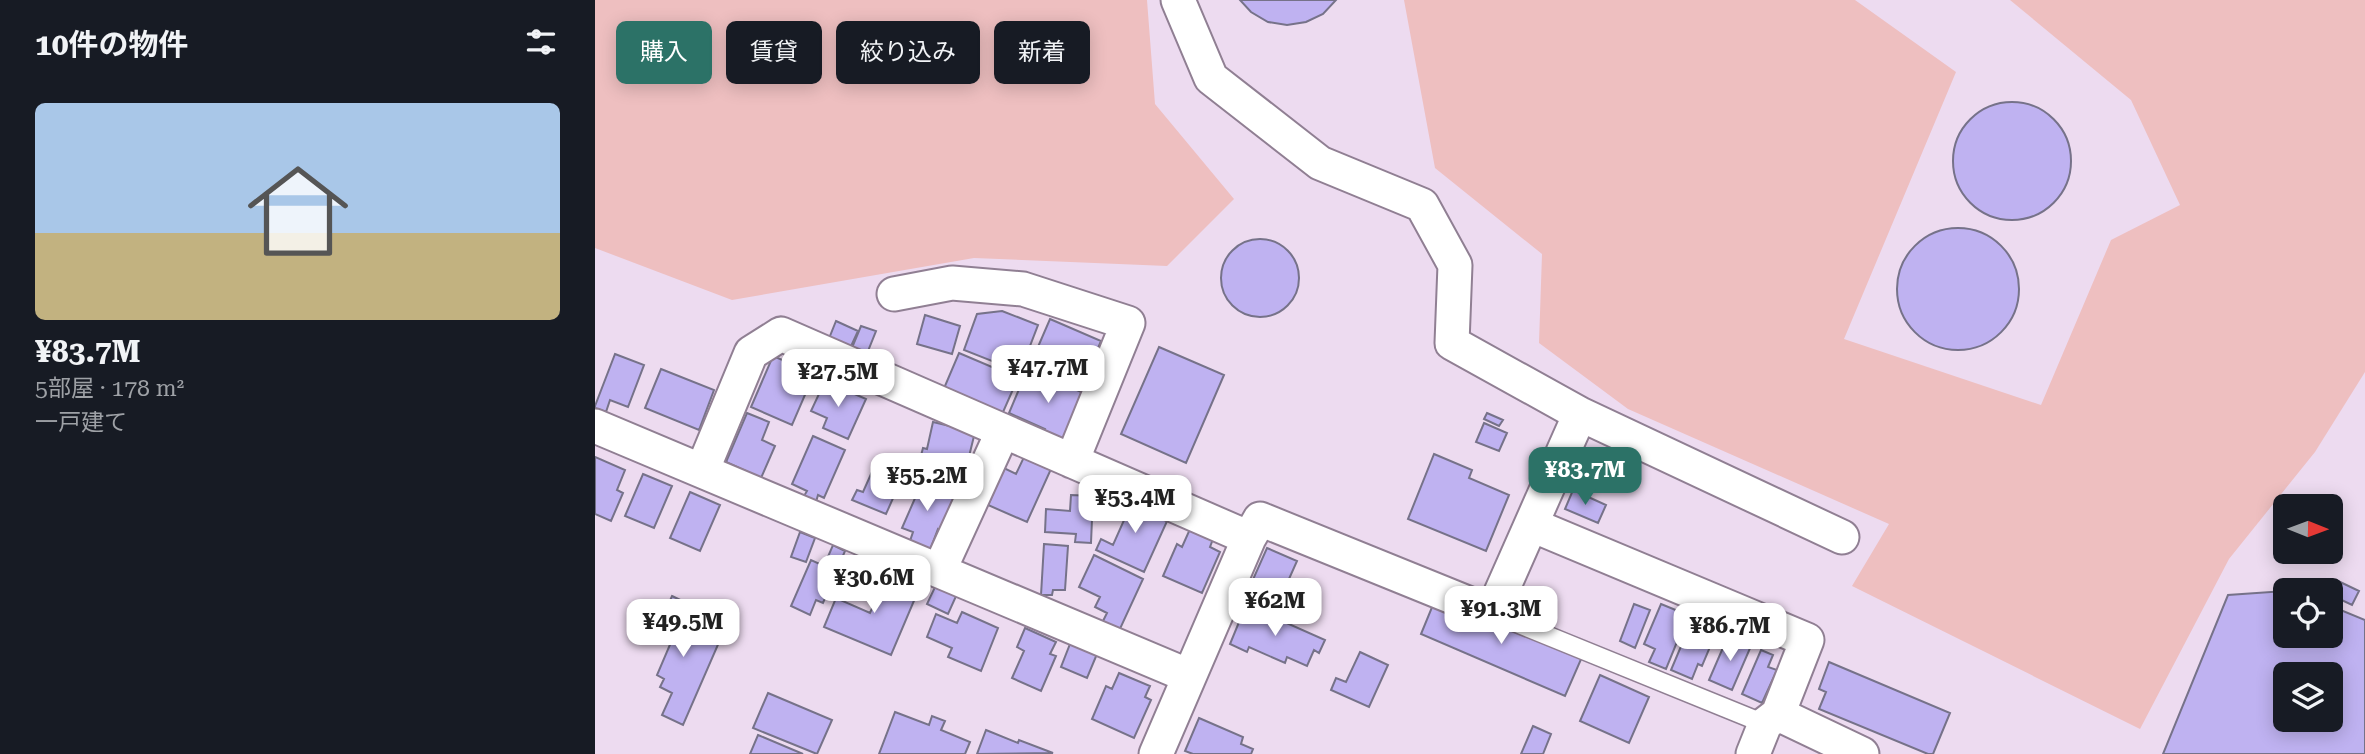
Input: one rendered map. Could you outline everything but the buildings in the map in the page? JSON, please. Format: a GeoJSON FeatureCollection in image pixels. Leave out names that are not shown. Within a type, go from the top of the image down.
{"type":"FeatureCollection","features":[{"type":"Feature","properties":{"kind":"street"},"geometry":{"type":"LineString","coordinates":[[1178,0],[1211,78],[1319,163],[1422,205],[1455,265],[1452,343],[1580,414],[1842,537]]}},
{"type":"Feature","properties":{"kind":"street"},"geometry":{"type":"LineString","coordinates":[[894,294],[952,283],[1023,289],[1128,323],[1072,461]]}},
{"type":"Feature","properties":{"kind":"street"},"geometry":{"type":"LineString","coordinates":[[702,471],[751,353],[781,334],[1249,538]]}},
{"type":"Feature","properties":{"kind":"street"},"geometry":{"type":"LineString","coordinates":[[1156,754],[1249,538],[1260,519],[1492,613],[1580,414]]}},
{"type":"Feature","properties":{"kind":"street"},"geometry":{"type":"LineString","coordinates":[[595,426],[1189,676]]}},
{"type":"Feature","properties":{"kind":"street"},"geometry":{"type":"LineString","coordinates":[[939,571],[1003,431]]}},
{"type":"Feature","properties":{"kind":"street"},"geometry":{"type":"LineString","coordinates":[[1532,524],[1807,640],[1765,731],[1862,754]]}},
{"type":"Feature","properties":{"kind":"lane"},"geometry":{"type":"LineString","coordinates":[[1492,613],[1765,731]]}},
{"type":"Feature","properties":{"kind":"shaded area"},"geometry":{"type":"Polygon","coordinates":[[[595,0],[1147,0],[1155,104],[1234,199],[1167,266],[974,258],[732,300],[595,248],[595,0]]]}},
{"type":"Feature","properties":{"kind":"shaded area"},"geometry":{"type":"Polygon","coordinates":[[[1404,0],[1855,0],[1956,72],[1844,339],[2041,405],[2111,240],[2180,205],[2131,100],[2010,0],[2365,0],[2365,372],[2315,452],[2281,494],[2273,494],[2273,504],[2229,559],[2140,729],[1852,586],[1889,524],[1628,409],[1539,343],[1542,254],[1435,168],[1404,0]]]}}]}
